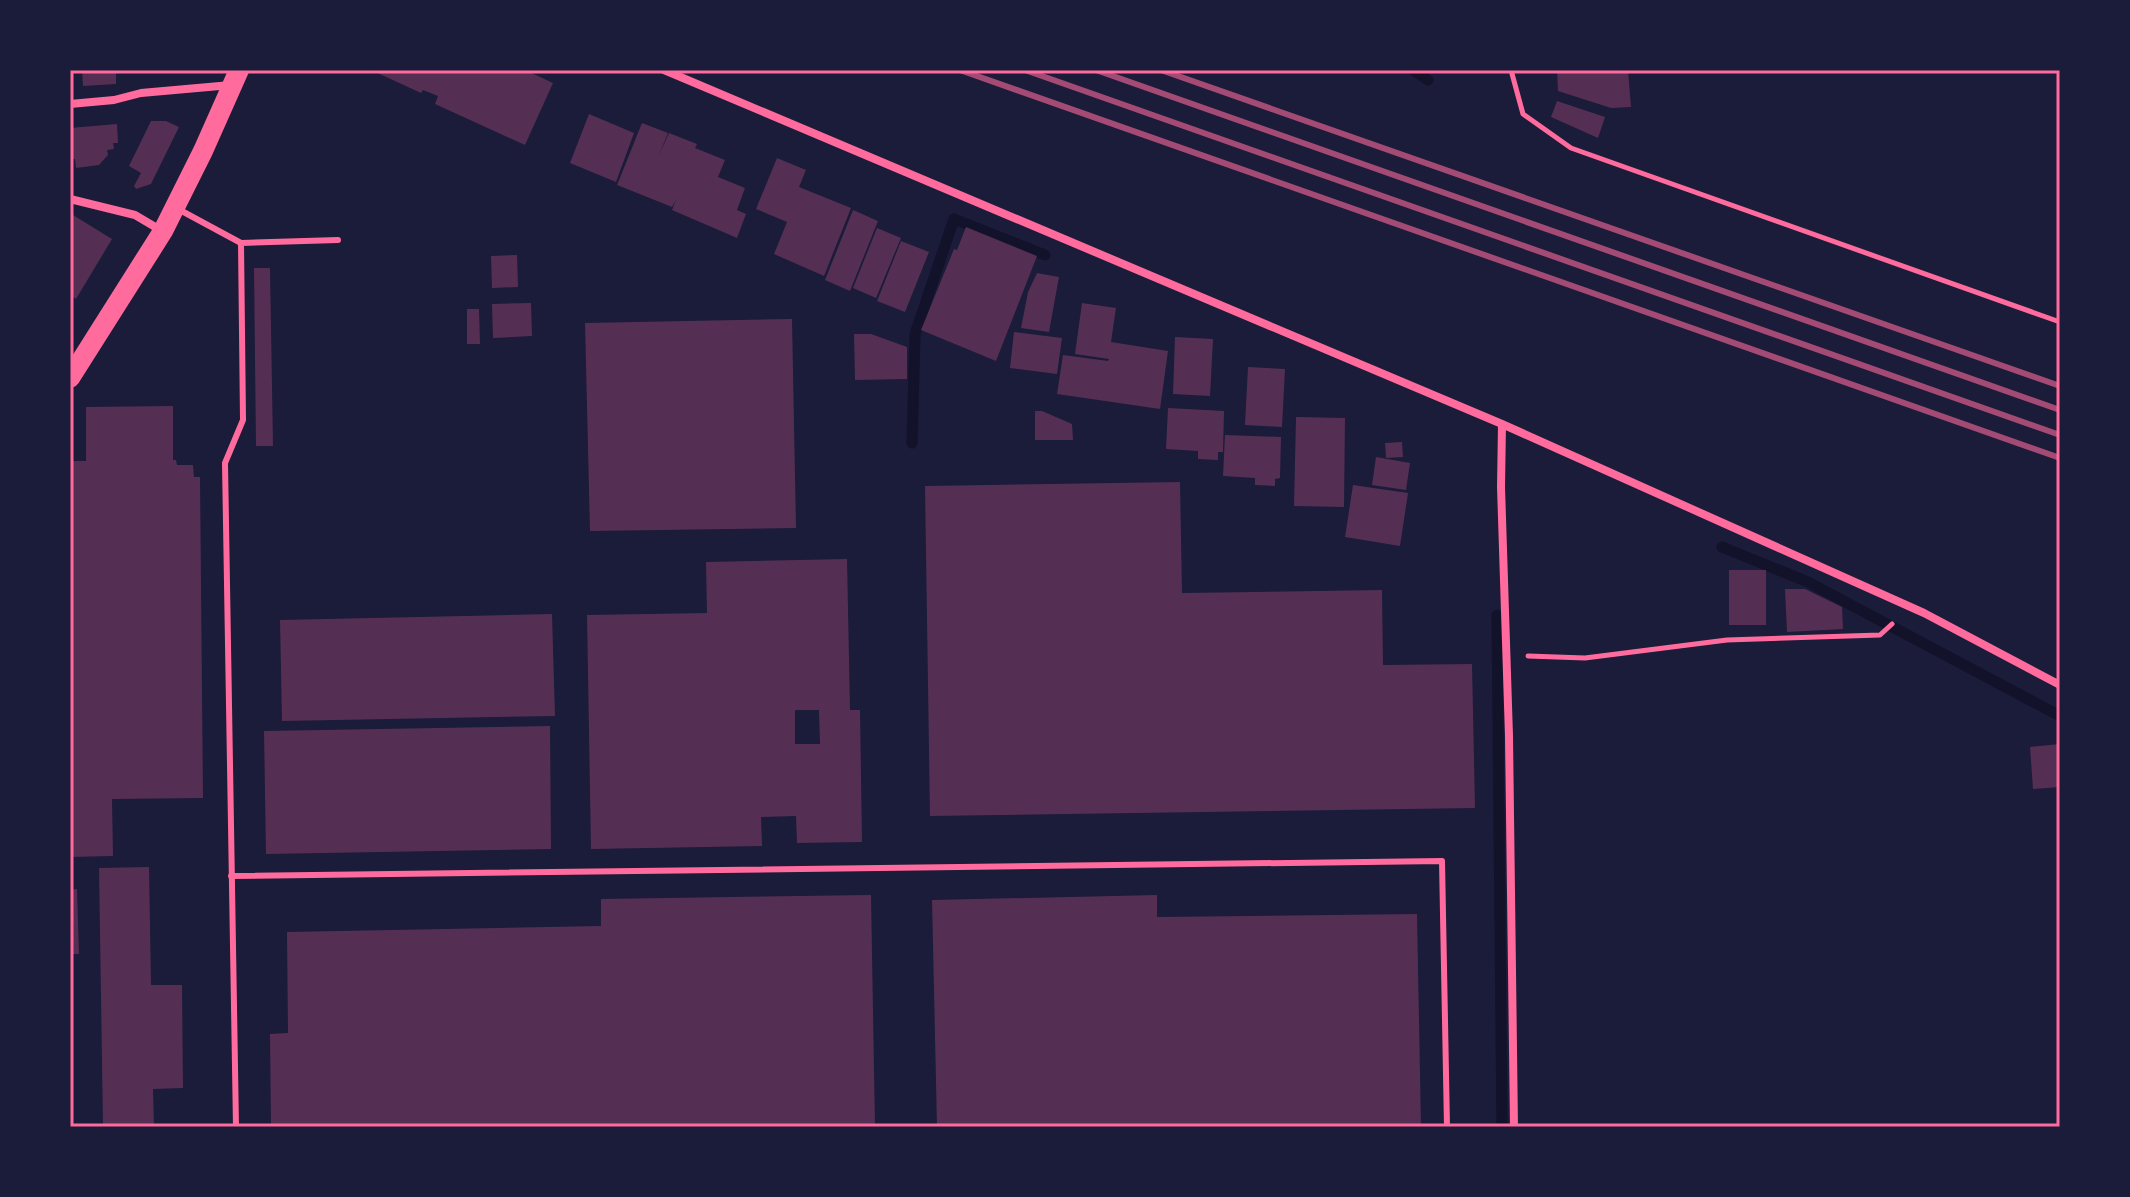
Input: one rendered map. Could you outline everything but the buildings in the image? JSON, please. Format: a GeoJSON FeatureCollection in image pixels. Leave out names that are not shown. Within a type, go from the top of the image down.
{"type":"FeatureCollection","features":[{"type":"Feature","properties":{"kind":"main road"},"geometry":{"type":"LineString","coordinates":[[70,378],[163,231],[203,151],[235,75]]}},
{"type":"Feature","properties":{"kind":"street"},"geometry":{"type":"LineString","coordinates":[[664,70],[1502,424],[1912,608],[2060,685]]}},
{"type":"Feature","properties":{"kind":"street"},"geometry":{"type":"LineString","coordinates":[[70,104],[114,100],[235,75]]}},
{"type":"Feature","properties":{"kind":"street"},"geometry":{"type":"LineString","coordinates":[[70,199],[135,215],[163,231]]}},
{"type":"Feature","properties":{"kind":"street"},"geometry":{"type":"LineString","coordinates":[[1502,424],[1514,1127]]}},
{"type":"Feature","properties":{"kind":"lane"},"geometry":{"type":"LineString","coordinates":[[174,207],[241,243],[338,240]]}},
{"type":"Feature","properties":{"kind":"lane"},"geometry":{"type":"LineString","coordinates":[[236,1127],[225,463],[243,420],[241,243]]}},
{"type":"Feature","properties":{"kind":"lane"},"geometry":{"type":"LineString","coordinates":[[231,876],[1442,861],[1447,1127]]}},
{"type":"Feature","properties":{"kind":"path"},"geometry":{"type":"LineString","coordinates":[[1511,70],[1523,114],[1571,148],[2060,322]]}},
{"type":"Feature","properties":{"kind":"path"},"geometry":{"type":"LineString","coordinates":[[1507,653],[1538,658],[1585,658],[1727,640],[1880,635],[1912,608]]}},
{"type":"Feature","properties":{"kind":"waterway"},"geometry":{"type":"LineString","coordinates":[[1413,70],[1428,80]]}},
{"type":"Feature","properties":{"kind":"waterway"},"geometry":{"type":"LineString","coordinates":[[912,443],[915,334],[954,219],[1045,255]]}},
{"type":"Feature","properties":{"kind":"waterway"},"geometry":{"type":"LineString","coordinates":[[1722,547],[1808,582],[2060,716]]}},
{"type":"Feature","properties":{"kind":"waterway"},"geometry":{"type":"LineString","coordinates":[[1497,615],[1502,1127]]}},
{"type":"Feature","properties":{"kind":"railway"},"geometry":{"type":"LineString","coordinates":[[960,70],[2060,458]]}},
{"type":"Feature","properties":{"kind":"railway"},"geometry":{"type":"LineString","coordinates":[[1025,70],[2060,435]]}},
{"type":"Feature","properties":{"kind":"railway"},"geometry":{"type":"LineString","coordinates":[[1096,70],[2060,410]]}},
{"type":"Feature","properties":{"kind":"railway"},"geometry":{"type":"LineString","coordinates":[[1161,70],[2060,386]]}}]}
